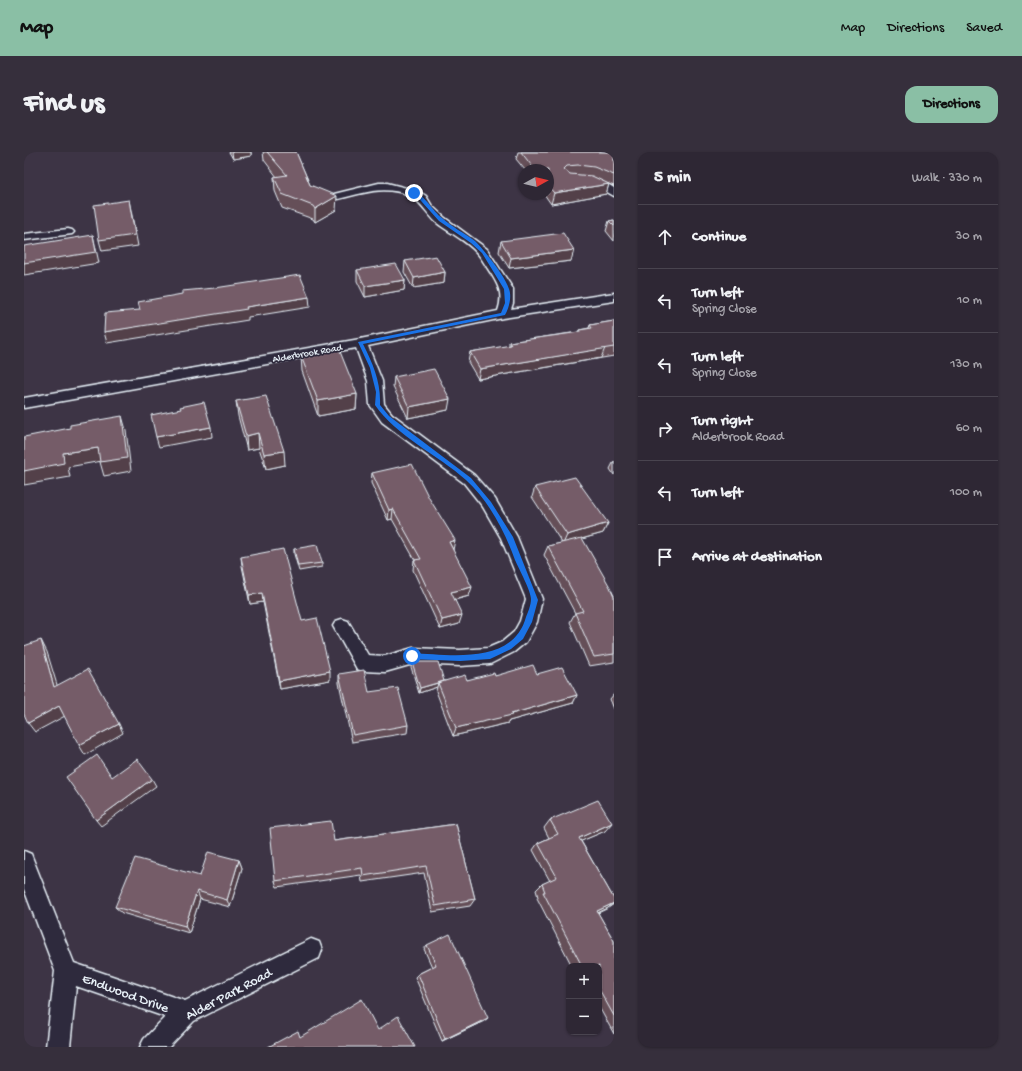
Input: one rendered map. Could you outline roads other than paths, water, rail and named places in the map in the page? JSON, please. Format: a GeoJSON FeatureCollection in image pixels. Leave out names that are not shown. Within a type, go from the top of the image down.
{"type":"FeatureCollection","features":[{"type":"Feature","properties":{"kind":"street"},"geometry":{"type":"LineString","coordinates":[[579,180],[590,180],[599,183],[614,193]]}},
{"type":"Feature","properties":{"kind":"street"},"geometry":{"type":"LineString","coordinates":[[338,196],[379,186],[387,186],[414,193],[422,198],[428,208],[440,220],[472,242],[483,252],[506,289],[507,303],[504,314]]}},
{"type":"Feature","properties":{"kind":"street"},"geometry":{"type":"LineString","coordinates":[[42,220],[43,235]]}},
{"type":"Feature","properties":{"kind":"street"},"geometry":{"type":"LineString","coordinates":[[24,237],[68,232]]}},
{"type":"Feature","properties":{"kind":"street","name":"Alderbrook Road"},"geometry":{"type":"LineString","coordinates":[[24,403],[360,343],[504,314],[614,297]]}},
{"type":"Feature","properties":{"kind":"street"},"geometry":{"type":"LineString","coordinates":[[342,626],[358,657],[363,663],[372,665],[385,664],[412,656],[460,658],[490,656],[508,647],[520,637],[528,622],[534,600],[510,537],[489,504],[469,479],[387,418],[377,405],[378,392],[373,368],[360,343]]}},
{"type":"Feature","properties":{"kind":"street","name":"Endwood Drive"},"geometry":{"type":"LineString","coordinates":[[24,861],[66,971],[58,1047]]}},
{"type":"Feature","properties":{"kind":"street","name":"Alder Park Road"},"geometry":{"type":"LineString","coordinates":[[152,1047],[186,1013],[312,950]]}},
{"type":"Feature","properties":{"kind":"street","name":"Endwood Drive"},"geometry":{"type":"LineString","coordinates":[[66,971],[186,1013]]}}]}
